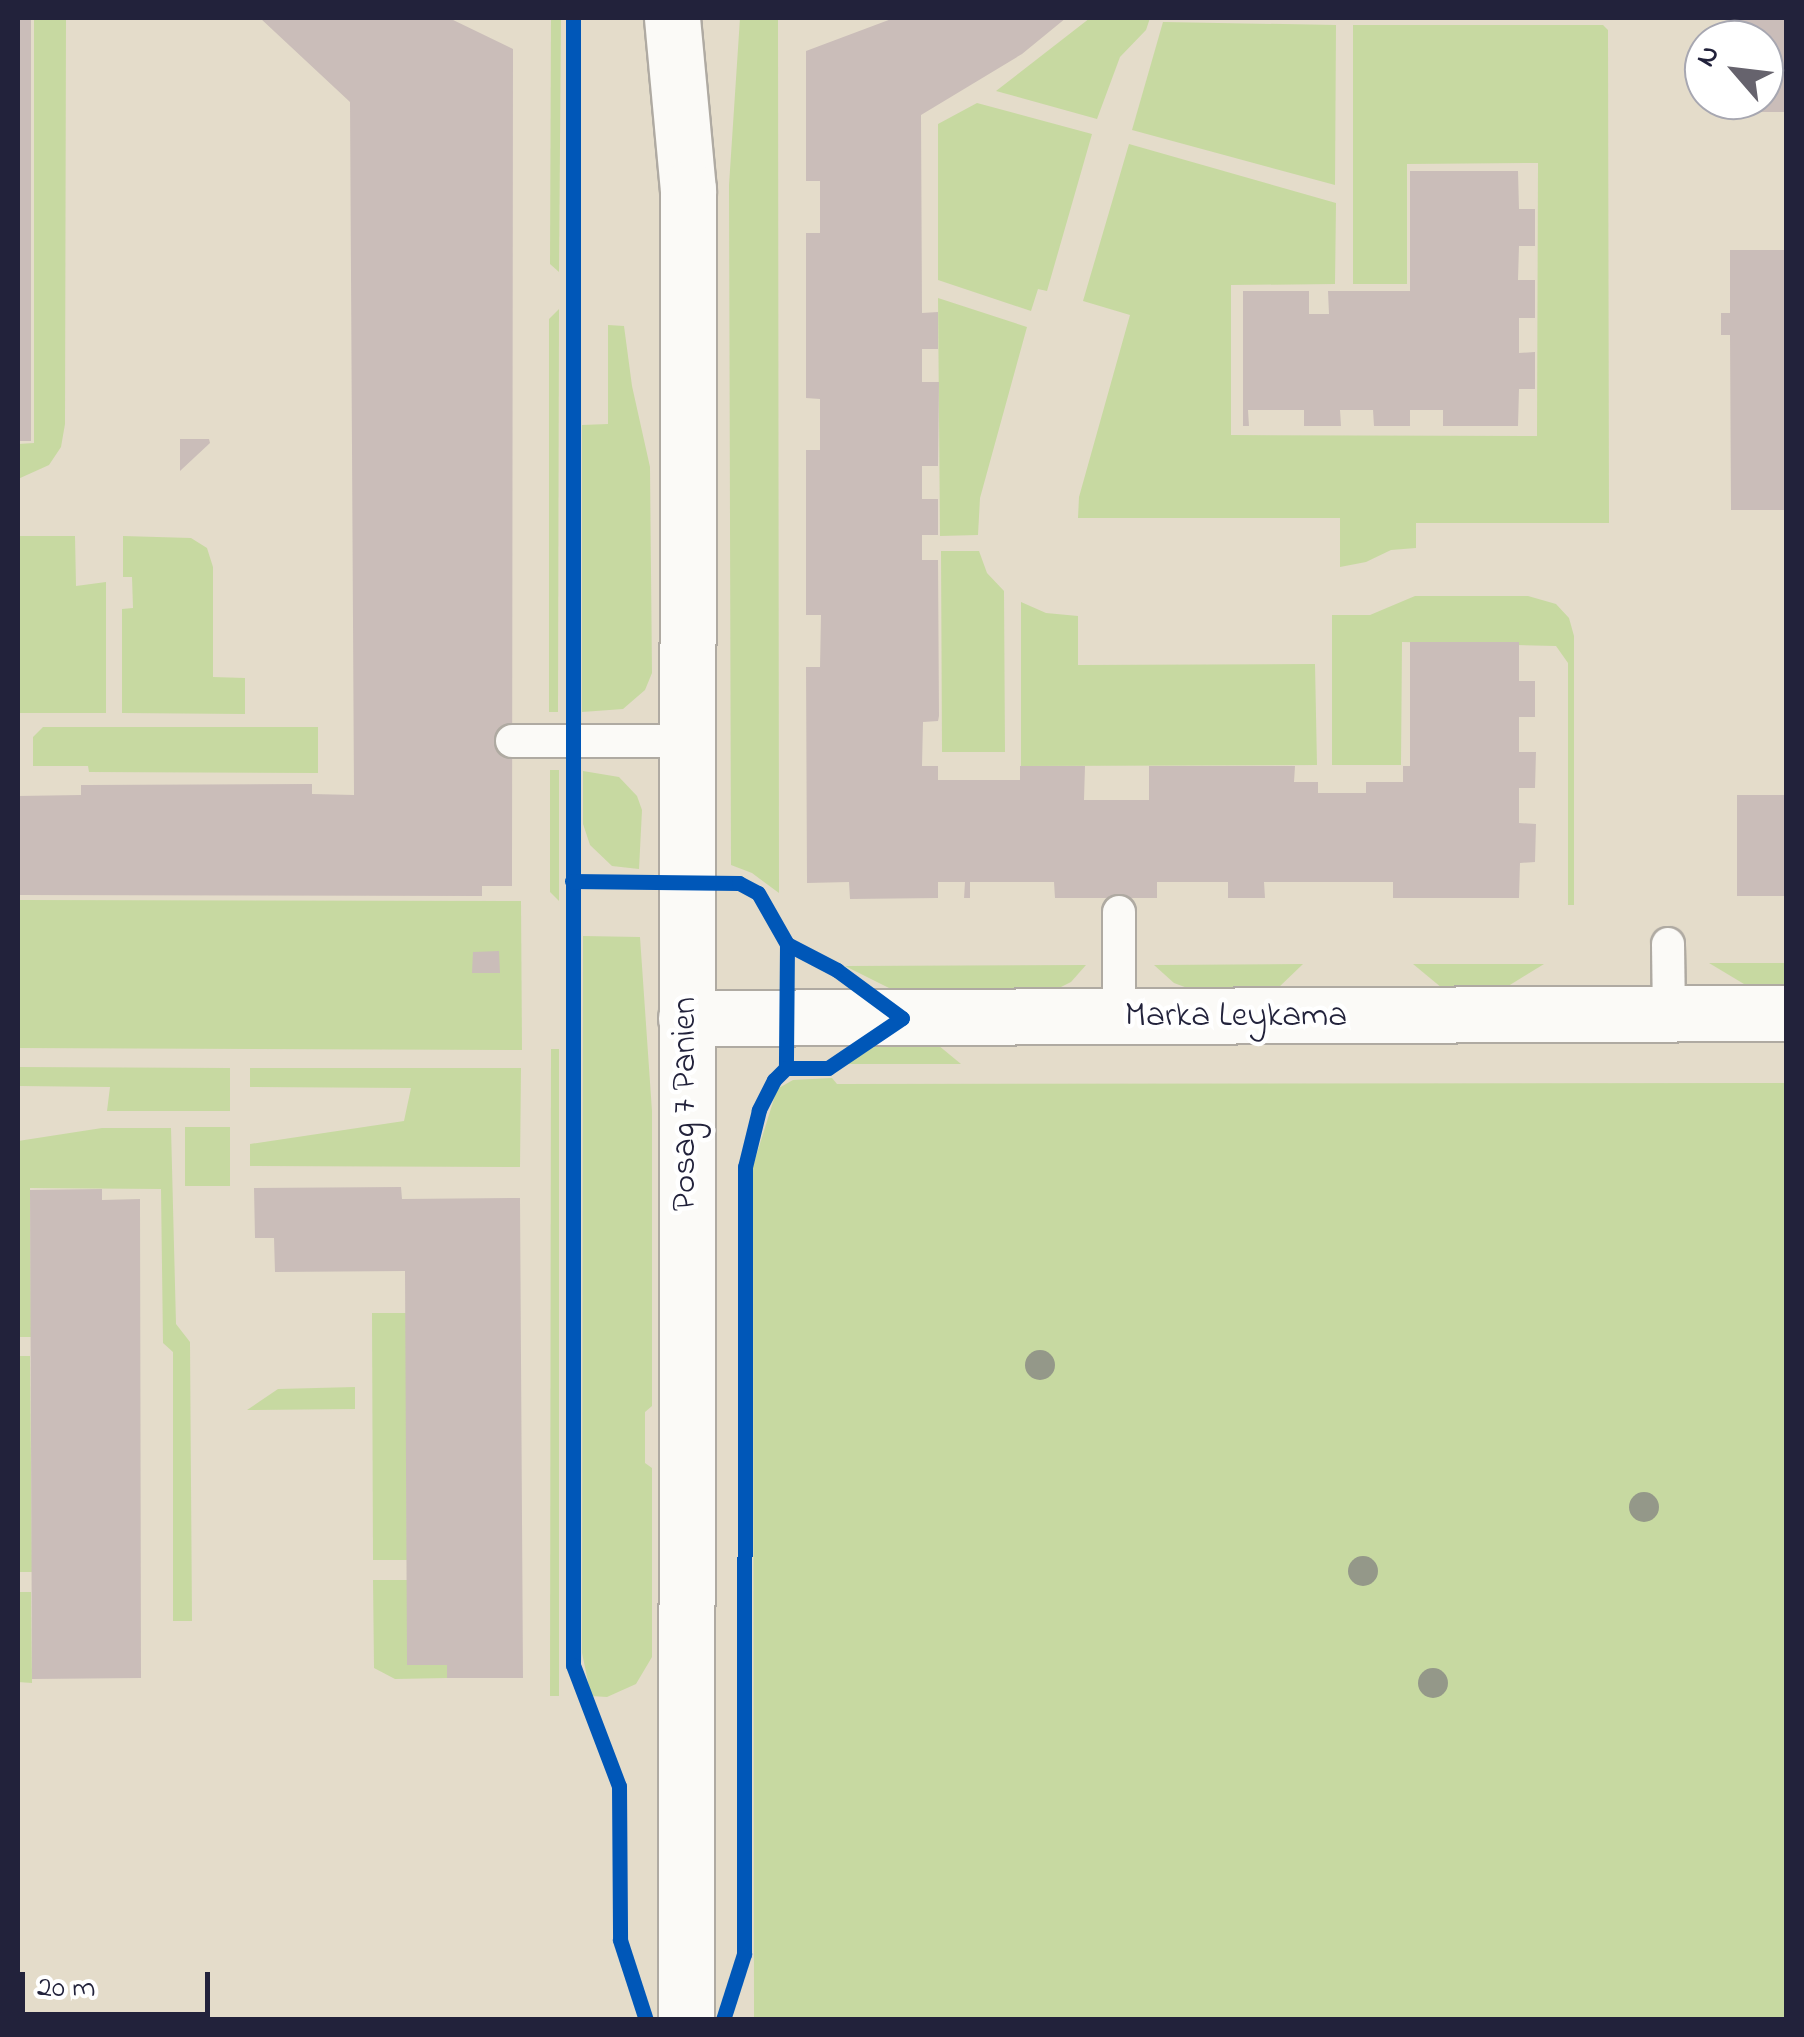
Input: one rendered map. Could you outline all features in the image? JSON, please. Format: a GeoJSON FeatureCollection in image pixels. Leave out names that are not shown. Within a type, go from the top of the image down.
{"type":"FeatureCollection","features":[{"type":"Feature","properties":{"kind":"street","name":"Posag 7 Panien"},"geometry":{"type":"LineString","coordinates":[[672,18],[688,189],[686,2020]]}},
{"type":"Feature","properties":{"kind":"street","name":"Posag 7 Panien"},"geometry":{"type":"LineString","coordinates":[[688,189],[712,18]]}},
{"type":"Feature","properties":{"kind":"street","name":"Marka Leykama"},"geometry":{"type":"LineString","coordinates":[[686,1018],[1669,1016],[1786,1012]]}},
{"type":"Feature","properties":{"kind":"lane"},"geometry":{"type":"LineString","coordinates":[[512,741],[686,741]]}},
{"type":"Feature","properties":{"kind":"lane"},"geometry":{"type":"LineString","coordinates":[[1119,912],[1119,1017]]}},
{"type":"Feature","properties":{"kind":"lane"},"geometry":{"type":"LineString","coordinates":[[1668,944],[1669,1016]]}},
{"type":"Feature","properties":{"kind":"green space"},"geometry":{"type":"Polygon","coordinates":[[[34,18],[66,18],[65,424],[61,447],[49,465],[18,479],[18,444],[34,443],[34,18]]]}},
{"type":"Feature","properties":{"kind":"green space"},"geometry":{"type":"Polygon","coordinates":[[[551,18],[561,18],[559,272],[550,264],[551,18]]]}},
{"type":"Feature","properties":{"kind":"green space"},"geometry":{"type":"Polygon","coordinates":[[[740,18],[778,18],[779,893],[752,873],[731,865],[729,185],[740,18]]]}},
{"type":"Feature","properties":{"kind":"green space"},"geometry":{"type":"Polygon","coordinates":[[[1090,18],[1150,18],[1146,30],[1120,57],[1097,119],[996,91],[1090,18]]]}},
{"type":"Feature","properties":{"kind":"green space"},"geometry":{"type":"Polygon","coordinates":[[[1163,22],[1336,25],[1335,185],[1132,130],[1163,22]]]}},
{"type":"Feature","properties":{"kind":"green space"},"geometry":{"type":"Polygon","coordinates":[[[1353,25],[1603,25],[1608,30],[1609,523],[1416,523],[1416,548],[1391,550],[1366,562],[1340,567],[1340,518],[1078,518],[1079,497],[1130,315],[1083,301],[1129,144],[1336,203],[1335,284],[1231,285],[1231,435],[1537,436],[1538,163],[1407,164],[1407,284],[1353,284],[1353,25]]]}},
{"type":"Feature","properties":{"kind":"green space"},"geometry":{"type":"Polygon","coordinates":[[[977,103],[1092,134],[1047,291],[1038,289],[1031,311],[938,280],[938,124],[977,103]]]}},
{"type":"Feature","properties":{"kind":"green space"},"geometry":{"type":"Polygon","coordinates":[[[938,298],[1027,327],[980,498],[978,535],[940,536],[938,298]]]}},
{"type":"Feature","properties":{"kind":"green space"},"geometry":{"type":"Polygon","coordinates":[[[559,309],[558,712],[549,712],[549,319],[559,309]]]}},
{"type":"Feature","properties":{"kind":"green space"},"geometry":{"type":"Polygon","coordinates":[[[608,325],[624,326],[632,386],[650,467],[652,673],[645,690],[623,709],[582,712],[582,425],[608,424],[608,325]]]}},
{"type":"Feature","properties":{"kind":"green space"},"geometry":{"type":"Polygon","coordinates":[[[18,536],[75,536],[76,586],[106,582],[106,713],[18,713],[18,536]]]}},
{"type":"Feature","properties":{"kind":"green space"},"geometry":{"type":"Polygon","coordinates":[[[123,536],[191,538],[207,548],[213,567],[213,677],[245,678],[245,714],[122,713],[122,609],[133,608],[132,577],[123,577],[123,536]]]}},
{"type":"Feature","properties":{"kind":"green space"},"geometry":{"type":"Polygon","coordinates":[[[941,551],[979,551],[987,573],[1004,591],[1005,752],[942,752],[941,551]]]}},
{"type":"Feature","properties":{"kind":"green space"},"geometry":{"type":"Polygon","coordinates":[[[1415,596],[1528,596],[1556,604],[1569,618],[1574,636],[1574,905],[1568,905],[1568,663],[1556,646],[1402,642],[1401,765],[1332,765],[1332,615],[1370,615],[1415,596]]]}},
{"type":"Feature","properties":{"kind":"green space"},"geometry":{"type":"Polygon","coordinates":[[[1021,602],[1046,613],[1078,616],[1078,665],[1315,664],[1317,765],[1021,766],[1021,602]]]}},
{"type":"Feature","properties":{"kind":"green space"},"geometry":{"type":"Polygon","coordinates":[[[43,727],[318,727],[318,773],[89,772],[88,766],[33,766],[33,737],[43,727]]]}},
{"type":"Feature","properties":{"kind":"green space"},"geometry":{"type":"Polygon","coordinates":[[[550,770],[559,770],[559,901],[550,892],[550,770]]]}},
{"type":"Feature","properties":{"kind":"green space"},"geometry":{"type":"Polygon","coordinates":[[[583,771],[619,777],[637,796],[642,810],[639,869],[612,866],[590,845],[583,824],[583,771]]]}},
{"type":"Feature","properties":{"kind":"green space"},"geometry":{"type":"Polygon","coordinates":[[[18,900],[521,901],[522,1050],[18,1048],[18,900]]]}},
{"type":"Feature","properties":{"kind":"green space"},"geometry":{"type":"Polygon","coordinates":[[[583,936],[640,937],[652,1111],[652,1406],[645,1412],[645,1463],[652,1468],[652,1657],[636,1684],[607,1697],[591,1696],[582,1653],[583,936]]]}},
{"type":"Feature","properties":{"kind":"green space"},"geometry":{"type":"Polygon","coordinates":[[[1709,963],[1786,963],[1786,986],[1749,987],[1709,963]]]}},
{"type":"Feature","properties":{"kind":"green space"},"geometry":{"type":"Polygon","coordinates":[[[1303,964],[1277,989],[1190,989],[1174,983],[1154,965],[1303,964]]]}},
{"type":"Feature","properties":{"kind":"green space"},"geometry":{"type":"Polygon","coordinates":[[[1413,964],[1544,964],[1505,988],[1442,988],[1413,964]]]}},
{"type":"Feature","properties":{"kind":"green space"},"geometry":{"type":"Polygon","coordinates":[[[1086,965],[1071,982],[1057,989],[893,990],[845,966],[1086,965]]]}},
{"type":"Feature","properties":{"kind":"green space"},"geometry":{"type":"Polygon","coordinates":[[[877,1045],[938,1045],[961,1064],[847,1064],[877,1045]]]}},
{"type":"Feature","properties":{"kind":"green space"},"geometry":{"type":"Polygon","coordinates":[[[551,1049],[559,1049],[559,1696],[550,1696],[551,1049]]]}},
{"type":"Feature","properties":{"kind":"green space"},"geometry":{"type":"Polygon","coordinates":[[[18,1067],[230,1068],[230,1111],[107,1111],[110,1087],[18,1086],[18,1067]]]}},
{"type":"Feature","properties":{"kind":"green space"},"geometry":{"type":"Polygon","coordinates":[[[250,1068],[521,1068],[520,1167],[250,1166],[250,1144],[404,1121],[411,1088],[250,1087],[250,1068]]]}},
{"type":"Feature","properties":{"kind":"green space"},"geometry":{"type":"Polygon","coordinates":[[[832,1078],[837,1084],[1786,1083],[1786,2019],[754,2019],[753,1166],[777,1089],[793,1080],[832,1078]]]}},
{"type":"Feature","properties":{"kind":"green space"},"geometry":{"type":"Polygon","coordinates":[[[185,1127],[230,1127],[230,1186],[185,1186],[185,1127]]]}},
{"type":"Feature","properties":{"kind":"green space"},"geometry":{"type":"Polygon","coordinates":[[[102,1128],[171,1128],[176,1324],[190,1342],[192,1621],[173,1621],[173,1352],[163,1343],[161,1189],[30,1188],[31,1337],[18,1337],[18,1141],[102,1128]]]}},
{"type":"Feature","properties":{"kind":"green space"},"geometry":{"type":"Polygon","coordinates":[[[372,1313],[406,1313],[407,1560],[373,1560],[372,1313]]]}},
{"type":"Feature","properties":{"kind":"green space"},"geometry":{"type":"Polygon","coordinates":[[[18,1356],[30,1356],[32,1572],[18,1572],[18,1356]]]}},
{"type":"Feature","properties":{"kind":"green space"},"geometry":{"type":"Polygon","coordinates":[[[355,1387],[355,1409],[247,1410],[278,1389],[355,1387]]]}},
{"type":"Feature","properties":{"kind":"green space"},"geometry":{"type":"Polygon","coordinates":[[[373,1580],[407,1580],[407,1665],[447,1665],[447,1678],[395,1679],[374,1668],[373,1580]]]}},
{"type":"Feature","properties":{"kind":"green space"},"geometry":{"type":"Polygon","coordinates":[[[18,1592],[31,1592],[32,1683],[18,1682],[18,1592]]]}},
{"type":"Feature","properties":{"kind":"building"},"geometry":{"type":"Polygon","coordinates":[[[18,18],[31,18],[31,441],[18,441],[18,18]]]}},
{"type":"Feature","properties":{"kind":"building"},"geometry":{"type":"Polygon","coordinates":[[[260,18],[449,18],[513,49],[512,886],[482,886],[482,896],[18,895],[18,796],[81,795],[81,785],[312,784],[312,794],[354,795],[350,102],[260,18]]]}},
{"type":"Feature","properties":{"kind":"building"},"geometry":{"type":"Polygon","coordinates":[[[894,18],[1066,18],[1022,54],[921,115],[922,313],[938,312],[938,349],[922,349],[922,382],[939,382],[938,466],[922,466],[922,499],[938,499],[938,535],[922,535],[922,560],[938,560],[939,716],[938,721],[923,722],[922,766],[938,766],[938,780],[1020,780],[1020,766],[1085,766],[1084,800],[1149,800],[1149,766],[1295,766],[1294,782],[1318,782],[1318,793],[1366,793],[1366,782],[1403,782],[1403,766],[1410,766],[1410,642],[1519,642],[1519,681],[1535,681],[1535,717],[1519,717],[1519,752],[1536,752],[1535,788],[1519,788],[1519,823],[1536,824],[1535,862],[1520,863],[1519,898],[1393,898],[1393,882],[1264,882],[1265,898],[1228,898],[1228,882],[1157,882],[1157,898],[1055,898],[1054,882],[970,882],[970,898],[964,898],[965,882],[938,882],[938,898],[850,899],[849,882],[807,883],[806,667],[820,667],[821,615],[806,615],[806,450],[820,450],[820,399],[806,398],[806,233],[820,233],[820,181],[806,181],[806,51],[894,18]]]}},
{"type":"Feature","properties":{"kind":"building"},"geometry":{"type":"Polygon","coordinates":[[[1786,18],[1786,112],[1784,20],[1730,20],[1786,18]]]}},
{"type":"Feature","properties":{"kind":"building"},"geometry":{"type":"Polygon","coordinates":[[[1410,171],[1518,171],[1519,209],[1535,209],[1535,246],[1519,246],[1518,280],[1535,280],[1535,318],[1519,318],[1519,353],[1535,352],[1535,389],[1519,389],[1518,426],[1443,426],[1443,410],[1410,410],[1410,426],[1374,426],[1373,410],[1340,410],[1341,426],[1304,426],[1304,410],[1248,410],[1249,426],[1243,426],[1243,291],[1309,291],[1309,314],[1329,314],[1328,291],[1410,291],[1410,171]]]}},
{"type":"Feature","properties":{"kind":"building"},"geometry":{"type":"Polygon","coordinates":[[[1730,250],[1786,250],[1786,510],[1731,510],[1730,335],[1721,335],[1721,313],[1730,313],[1730,250]]]}},
{"type":"Feature","properties":{"kind":"building"},"geometry":{"type":"Polygon","coordinates":[[[180,439],[209,439],[210,443],[180,471],[180,439]]]}},
{"type":"Feature","properties":{"kind":"building"},"geometry":{"type":"Polygon","coordinates":[[[1737,795],[1786,795],[1786,896],[1737,896],[1737,795]]]}},
{"type":"Feature","properties":{"kind":"building"},"geometry":{"type":"Polygon","coordinates":[[[499,951],[500,973],[472,973],[473,952],[499,951]]]}},
{"type":"Feature","properties":{"kind":"building"},"geometry":{"type":"Polygon","coordinates":[[[401,1187],[402,1199],[520,1198],[523,1678],[447,1678],[447,1665],[407,1665],[405,1271],[275,1272],[274,1238],[255,1238],[254,1188],[401,1187]]]}},
{"type":"Feature","properties":{"kind":"building"},"geometry":{"type":"Polygon","coordinates":[[[102,1189],[102,1200],[140,1199],[141,1678],[32,1679],[30,1190],[102,1189]]]}},
{"type":"Feature","properties":{"kind":"cycle path"},"geometry":{"type":"LineString","coordinates":[[573,18],[573,1665],[619,1786],[620,1940],[646,2020]]}},
{"type":"Feature","properties":{"kind":"cycle path"},"geometry":{"type":"LineString","coordinates":[[572,881],[739,883],[758,893],[787,944],[786,1068],[774,1080],[759,1110],[745,1167],[744,1954],[723,2020]]}},
{"type":"Feature","properties":{"kind":"cycle path"},"geometry":{"type":"LineString","coordinates":[[786,1068],[828,1068],[902,1018],[837,970],[787,944]]}}]}
